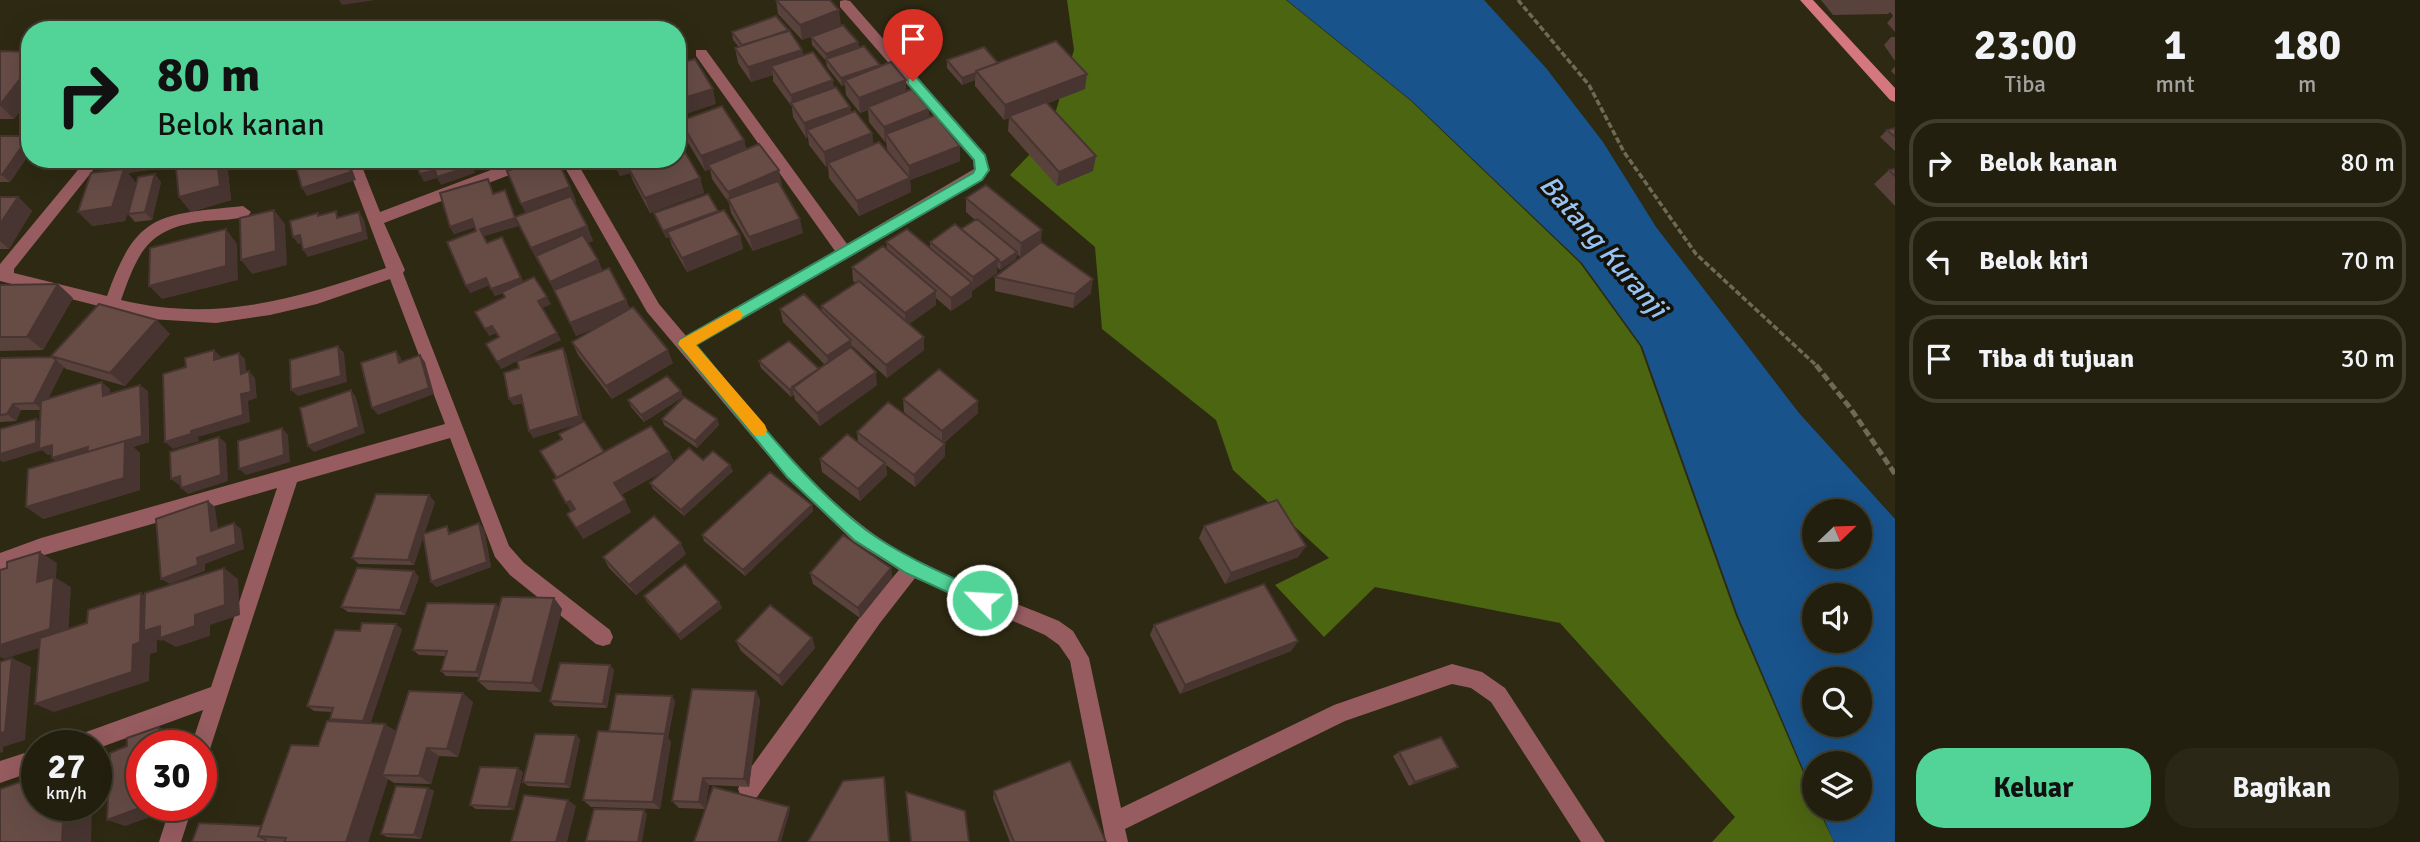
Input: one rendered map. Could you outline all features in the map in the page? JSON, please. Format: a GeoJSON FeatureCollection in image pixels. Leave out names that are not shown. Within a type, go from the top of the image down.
{"type":"FeatureCollection","features":[{"type":"Feature","properties":{"kind":"street"},"geometry":{"type":"LineString","coordinates":[[1806,0],[1895,97]]}},
{"type":"Feature","properties":{"kind":"street"},"geometry":{"type":"LineString","coordinates":[[686,344],[977,176],[983,165],[845,4]]}},
{"type":"Feature","properties":{"kind":"street"},"geometry":{"type":"LineString","coordinates":[[701,53],[844,252]]}},
{"type":"Feature","properties":{"kind":"street"},"geometry":{"type":"LineString","coordinates":[[88,168],[4,272],[6,276],[17,281],[150,313],[216,317],[270,309],[317,298],[397,271]]}},
{"type":"Feature","properties":{"kind":"street"},"geometry":{"type":"LineString","coordinates":[[356,168],[502,551],[517,569],[603,637]]}},
{"type":"Feature","properties":{"kind":"street"},"geometry":{"type":"LineString","coordinates":[[376,220],[512,168]]}},
{"type":"Feature","properties":{"kind":"street"},"geometry":{"type":"LineString","coordinates":[[572,168],[653,308],[793,472],[860,535],[912,568],[1052,628],[1066,638],[1079,658],[1116,832],[1342,712],[1452,674],[1475,679],[1497,695],[1594,842]]}},
{"type":"Feature","properties":{"kind":"street"},"geometry":{"type":"LineString","coordinates":[[112,303],[142,239],[152,231],[179,221],[243,212]]}},
{"type":"Feature","properties":{"kind":"street"},"geometry":{"type":"LineString","coordinates":[[0,562],[41,547],[455,429]]}},
{"type":"Feature","properties":{"kind":"street"},"geometry":{"type":"LineString","coordinates":[[207,730],[290,476]]}},
{"type":"Feature","properties":{"kind":"street"},"geometry":{"type":"LineString","coordinates":[[749,789],[873,616],[912,568]]}},
{"type":"Feature","properties":{"kind":"street"},"geometry":{"type":"LineString","coordinates":[[112,733],[219,694]]}},
{"type":"Feature","properties":{"kind":"street"},"geometry":{"type":"LineString","coordinates":[[0,772],[21,765]]}},
{"type":"Feature","properties":{"kind":"street"},"geometry":{"type":"LineString","coordinates":[[170,842],[177,821]]}},
{"type":"Feature","properties":{"kind":"path"},"geometry":{"type":"LineString","coordinates":[[1518,0],[1589,85],[1624,152],[1696,254],[1817,366],[1851,409],[1895,474]]}},
{"type":"Feature","properties":{"kind":"green space"},"geometry":{"type":"Polygon","coordinates":[[[1067,0],[1286,0],[1411,101],[1580,263],[1640,346],[1736,616],[1802,770],[1802,821],[1824,821],[1834,842],[1712,842],[1735,817],[1560,623],[1375,587],[1324,637],[1275,585],[1329,558],[1233,470],[1216,420],[1102,329],[1095,247],[1010,175],[1049,134],[1074,50],[1067,0]]]}},
{"type":"Feature","properties":{"kind":"water","name":"Batang Kuranji"},"geometry":{"type":"Polygon","coordinates":[[[1287,0],[1484,0],[1546,68],[1603,142],[1656,227],[1799,413],[1895,519],[1895,842],[1835,842],[1832,838],[1825,821],[1872,821],[1872,751],[1802,751],[1802,766],[1738,616],[1642,346],[1582,263],[1412,101],[1287,0]]]}},
{"type":"Feature","properties":{"kind":"building"},"geometry":{"type":"Polygon","coordinates":[[[776,0],[830,0],[839,10],[800,25],[776,0]]]}},
{"type":"Feature","properties":{"kind":"building"},"geometry":{"type":"Polygon","coordinates":[[[776,16],[789,31],[742,45],[732,32],[776,16]]]}},
{"type":"Feature","properties":{"kind":"building"},"geometry":{"type":"Polygon","coordinates":[[[843,25],[858,42],[826,54],[811,37],[843,25]]]}},
{"type":"Feature","properties":{"kind":"building"},"geometry":{"type":"Polygon","coordinates":[[[789,30],[802,50],[748,67],[735,48],[789,30]]]}},
{"type":"Feature","properties":{"kind":"building"},"geometry":{"type":"Polygon","coordinates":[[[1056,41],[1087,74],[1005,105],[976,71],[1056,41]]]}},
{"type":"Feature","properties":{"kind":"building"},"geometry":{"type":"Polygon","coordinates":[[[864,46],[880,65],[841,78],[826,59],[864,46]]]}},
{"type":"Feature","properties":{"kind":"building"},"geometry":{"type":"Polygon","coordinates":[[[984,47],[998,63],[962,78],[947,60],[984,47]]]}},
{"type":"Feature","properties":{"kind":"building"},"geometry":{"type":"Polygon","coordinates":[[[21,52],[21,78],[0,105],[0,53],[21,52]]]}},
{"type":"Feature","properties":{"kind":"building"},"geometry":{"type":"Polygon","coordinates":[[[813,52],[833,80],[791,95],[771,66],[813,52]]]}},
{"type":"Feature","properties":{"kind":"building"},"geometry":{"type":"Polygon","coordinates":[[[695,59],[713,89],[686,97],[686,62],[695,59]]]}},
{"type":"Feature","properties":{"kind":"building"},"geometry":{"type":"Polygon","coordinates":[[[891,62],[906,80],[859,98],[845,80],[891,62]]]}},
{"type":"Feature","properties":{"kind":"building"},"geometry":{"type":"Polygon","coordinates":[[[836,87],[850,107],[804,123],[791,103],[836,87]]]}},
{"type":"Feature","properties":{"kind":"building"},"geometry":{"type":"Polygon","coordinates":[[[912,89],[929,109],[884,127],[868,107],[912,89]]]}},
{"type":"Feature","properties":{"kind":"building"},"geometry":{"type":"Polygon","coordinates":[[[1046,102],[1096,156],[1059,172],[1009,116],[1046,102]]]}},
{"type":"Feature","properties":{"kind":"building"},"geometry":{"type":"Polygon","coordinates":[[[722,106],[744,140],[701,156],[686,131],[686,119],[722,106]]]}},
{"type":"Feature","properties":{"kind":"building"},"geometry":{"type":"Polygon","coordinates":[[[855,111],[872,133],[824,152],[807,130],[855,111]]]}},
{"type":"Feature","properties":{"kind":"building"},"geometry":{"type":"Polygon","coordinates":[[[935,115],[960,146],[909,166],[886,134],[935,115]]]}},
{"type":"Feature","properties":{"kind":"building"},"geometry":{"type":"Polygon","coordinates":[[[1895,128],[1895,137],[1887,130],[1895,128]]]}},
{"type":"Feature","properties":{"kind":"building"},"geometry":{"type":"Polygon","coordinates":[[[0,136],[21,136],[21,148],[2,175],[0,136]]]}},
{"type":"Feature","properties":{"kind":"building"},"geometry":{"type":"Polygon","coordinates":[[[879,142],[910,178],[857,201],[828,163],[879,142]]]}},
{"type":"Feature","properties":{"kind":"building"},"geometry":{"type":"Polygon","coordinates":[[[759,144],[779,170],[728,192],[708,165],[759,144]]]}},
{"type":"Feature","properties":{"kind":"building"},"geometry":{"type":"Polygon","coordinates":[[[686,154],[700,178],[645,198],[629,168],[686,168],[686,154]]]}},
{"type":"Feature","properties":{"kind":"building"},"geometry":{"type":"Polygon","coordinates":[[[176,168],[218,168],[220,186],[179,197],[176,168]]]}},
{"type":"Feature","properties":{"kind":"building"},"geometry":{"type":"Polygon","coordinates":[[[296,168],[350,168],[351,172],[302,188],[296,168]]]}},
{"type":"Feature","properties":{"kind":"building"},"geometry":{"type":"Polygon","coordinates":[[[418,168],[466,168],[437,177],[435,170],[420,174],[418,168]]]}},
{"type":"Feature","properties":{"kind":"building"},"geometry":{"type":"Polygon","coordinates":[[[516,168],[561,168],[570,187],[521,204],[507,171],[516,168]]]}},
{"type":"Feature","properties":{"kind":"building"},"geometry":{"type":"Polygon","coordinates":[[[124,169],[112,207],[78,212],[91,173],[124,169]]]}},
{"type":"Feature","properties":{"kind":"building"},"geometry":{"type":"Polygon","coordinates":[[[155,174],[145,212],[128,214],[138,177],[155,174]]]}},
{"type":"Feature","properties":{"kind":"building"},"geometry":{"type":"Polygon","coordinates":[[[488,179],[493,194],[505,190],[515,218],[480,229],[487,243],[502,237],[521,278],[491,289],[486,278],[466,286],[447,242],[476,231],[472,219],[450,227],[440,193],[488,179]]]}},
{"type":"Feature","properties":{"kind":"building"},"geometry":{"type":"Polygon","coordinates":[[[778,181],[800,219],[749,237],[728,199],[778,181]]]}},
{"type":"Feature","properties":{"kind":"building"},"geometry":{"type":"Polygon","coordinates":[[[986,185],[1042,230],[1021,243],[966,198],[986,185]]]}},
{"type":"Feature","properties":{"kind":"building"},"geometry":{"type":"Polygon","coordinates":[[[708,194],[718,211],[663,231],[654,213],[708,194]]]}},
{"type":"Feature","properties":{"kind":"building"},"geometry":{"type":"Polygon","coordinates":[[[571,196],[587,226],[531,248],[515,217],[571,196]]]}},
{"type":"Feature","properties":{"kind":"building"},"geometry":{"type":"Polygon","coordinates":[[[0,197],[18,197],[0,224],[0,197]]]}},
{"type":"Feature","properties":{"kind":"building"},"geometry":{"type":"Polygon","coordinates":[[[274,210],[276,251],[241,260],[240,218],[274,210]]]}},
{"type":"Feature","properties":{"kind":"building"},"geometry":{"type":"Polygon","coordinates":[[[724,210],[740,235],[682,258],[667,232],[724,210]]]}},
{"type":"Feature","properties":{"kind":"building"},"geometry":{"type":"Polygon","coordinates":[[[336,211],[337,218],[359,212],[363,232],[303,250],[300,235],[293,237],[290,221],[336,211]]]}},
{"type":"Feature","properties":{"kind":"building"},"geometry":{"type":"Polygon","coordinates":[[[977,219],[1017,252],[1001,263],[961,229],[977,219]]]}},
{"type":"Feature","properties":{"kind":"building"},"geometry":{"type":"Polygon","coordinates":[[[955,224],[998,259],[973,277],[930,242],[955,224]]]}},
{"type":"Feature","properties":{"kind":"building"},"geometry":{"type":"Polygon","coordinates":[[[226,229],[226,266],[149,286],[150,248],[226,229]]]}},
{"type":"Feature","properties":{"kind":"building"},"geometry":{"type":"Polygon","coordinates":[[[907,229],[972,283],[951,298],[886,242],[907,229]]]}},
{"type":"Feature","properties":{"kind":"building"},"geometry":{"type":"Polygon","coordinates":[[[583,235],[598,260],[550,282],[536,256],[583,235]]]}},
{"type":"Feature","properties":{"kind":"building"},"geometry":{"type":"Polygon","coordinates":[[[1041,242],[1093,279],[1075,294],[995,277],[1041,242]]]}},
{"type":"Feature","properties":{"kind":"building"},"geometry":{"type":"Polygon","coordinates":[[[883,246],[936,291],[905,313],[852,267],[883,246]]]}},
{"type":"Feature","properties":{"kind":"building"},"geometry":{"type":"Polygon","coordinates":[[[609,268],[626,300],[570,323],[554,290],[609,268]]]}},
{"type":"Feature","properties":{"kind":"building"},"geometry":{"type":"Polygon","coordinates":[[[534,277],[547,297],[538,301],[557,333],[497,362],[486,344],[499,337],[492,326],[485,329],[475,312],[505,297],[502,292],[534,277]]]}},
{"type":"Feature","properties":{"kind":"building"},"geometry":{"type":"Polygon","coordinates":[[[859,281],[924,337],[886,365],[821,306],[859,281]]]}},
{"type":"Feature","properties":{"kind":"building"},"geometry":{"type":"Polygon","coordinates":[[[58,284],[27,337],[0,337],[0,285],[58,284]]]}},
{"type":"Feature","properties":{"kind":"building"},"geometry":{"type":"Polygon","coordinates":[[[804,294],[851,340],[827,356],[780,309],[804,294]]]}},
{"type":"Feature","properties":{"kind":"building"},"geometry":{"type":"Polygon","coordinates":[[[99,304],[157,320],[110,373],[51,356],[99,304]]]}},
{"type":"Feature","properties":{"kind":"building"},"geometry":{"type":"Polygon","coordinates":[[[633,307],[668,350],[606,386],[572,342],[633,307]]]}},
{"type":"Feature","properties":{"kind":"building"},"geometry":{"type":"Polygon","coordinates":[[[789,341],[819,369],[790,390],[759,361],[789,341]]]}},
{"type":"Feature","properties":{"kind":"building"},"geometry":{"type":"Polygon","coordinates":[[[338,346],[341,376],[291,390],[290,360],[338,346]]]}},
{"type":"Feature","properties":{"kind":"building"},"geometry":{"type":"Polygon","coordinates":[[[851,347],[876,372],[817,413],[792,387],[851,347]]]}},
{"type":"Feature","properties":{"kind":"building"},"geometry":{"type":"Polygon","coordinates":[[[563,348],[579,416],[529,431],[521,395],[509,399],[504,373],[519,368],[517,361],[563,348]]]}},
{"type":"Feature","properties":{"kind":"building"},"geometry":{"type":"Polygon","coordinates":[[[214,350],[214,360],[239,353],[241,374],[249,371],[251,392],[241,394],[243,415],[165,442],[163,374],[186,367],[185,358],[214,350]]]}},
{"type":"Feature","properties":{"kind":"building"},"geometry":{"type":"Polygon","coordinates":[[[396,351],[399,363],[420,355],[429,388],[372,408],[361,363],[396,351]]]}},
{"type":"Feature","properties":{"kind":"building"},"geometry":{"type":"Polygon","coordinates":[[[52,357],[56,360],[34,403],[13,404],[7,414],[0,415],[0,358],[52,357]]]}},
{"type":"Feature","properties":{"kind":"building"},"geometry":{"type":"Polygon","coordinates":[[[939,369],[978,401],[942,431],[903,399],[939,369]]]}},
{"type":"Feature","properties":{"kind":"building"},"geometry":{"type":"Polygon","coordinates":[[[667,376],[681,391],[641,415],[628,400],[667,376]]]}},
{"type":"Feature","properties":{"kind":"building"},"geometry":{"type":"Polygon","coordinates":[[[102,382],[103,396],[140,385],[142,436],[87,452],[88,447],[52,458],[52,445],[39,449],[41,401],[102,382]]]}},
{"type":"Feature","properties":{"kind":"building"},"geometry":{"type":"Polygon","coordinates":[[[351,390],[359,427],[308,446],[300,408],[351,390]]]}},
{"type":"Feature","properties":{"kind":"building"},"geometry":{"type":"Polygon","coordinates":[[[684,397],[717,419],[695,441],[662,419],[684,397]]]}},
{"type":"Feature","properties":{"kind":"building"},"geometry":{"type":"Polygon","coordinates":[[[888,402],[945,444],[914,475],[857,432],[888,402]]]}},
{"type":"Feature","properties":{"kind":"building"},"geometry":{"type":"Polygon","coordinates":[[[36,419],[36,443],[0,454],[0,429],[36,419]]]}},
{"type":"Feature","properties":{"kind":"building"},"geometry":{"type":"Polygon","coordinates":[[[584,421],[604,452],[557,478],[540,451],[562,439],[559,434],[584,421]]]}},
{"type":"Feature","properties":{"kind":"building"},"geometry":{"type":"Polygon","coordinates":[[[651,426],[669,452],[614,483],[625,500],[576,528],[567,514],[575,509],[570,501],[566,503],[553,480],[651,426]]]}},
{"type":"Feature","properties":{"kind":"building"},"geometry":{"type":"Polygon","coordinates":[[[282,428],[284,455],[239,469],[238,441],[282,428]]]}},
{"type":"Feature","properties":{"kind":"building"},"geometry":{"type":"Polygon","coordinates":[[[847,434],[885,463],[858,489],[820,459],[847,434]]]}},
{"type":"Feature","properties":{"kind":"building"},"geometry":{"type":"Polygon","coordinates":[[[219,437],[221,475],[181,488],[180,476],[171,479],[170,452],[219,437]]]}},
{"type":"Feature","properties":{"kind":"building"},"geometry":{"type":"Polygon","coordinates":[[[125,441],[124,478],[26,507],[28,469],[125,441]]]}},
{"type":"Feature","properties":{"kind":"building"},"geometry":{"type":"Polygon","coordinates":[[[689,448],[703,460],[713,451],[730,465],[681,510],[650,483],[689,448]]]}},
{"type":"Feature","properties":{"kind":"building"},"geometry":{"type":"Polygon","coordinates":[[[770,472],[812,505],[743,570],[702,535],[770,472]]]}},
{"type":"Feature","properties":{"kind":"building"},"geometry":{"type":"Polygon","coordinates":[[[376,494],[429,495],[408,560],[352,558],[376,494]]]}},
{"type":"Feature","properties":{"kind":"building"},"geometry":{"type":"Polygon","coordinates":[[[1277,500],[1306,546],[1231,573],[1204,526],[1277,500]]]}},
{"type":"Feature","properties":{"kind":"building"},"geometry":{"type":"Polygon","coordinates":[[[208,501],[211,531],[234,523],[236,544],[197,558],[198,565],[161,579],[156,519],[208,501]]]}},
{"type":"Feature","properties":{"kind":"building"},"geometry":{"type":"Polygon","coordinates":[[[654,516],[681,543],[629,585],[603,557],[654,516]]]}},
{"type":"Feature","properties":{"kind":"building"},"geometry":{"type":"Polygon","coordinates":[[[479,523],[487,562],[431,582],[423,534],[447,526],[449,534],[479,523]]]}},
{"type":"Feature","properties":{"kind":"building"},"geometry":{"type":"Polygon","coordinates":[[[843,535],[891,568],[858,608],[810,573],[843,535]]]}},
{"type":"Feature","properties":{"kind":"building"},"geometry":{"type":"Polygon","coordinates":[[[40,552],[37,582],[54,577],[50,629],[0,645],[0,570],[7,568],[7,562],[40,552]]]}},
{"type":"Feature","properties":{"kind":"building"},"geometry":{"type":"Polygon","coordinates":[[[685,564],[719,602],[678,635],[644,596],[685,564]]]}},
{"type":"Feature","properties":{"kind":"building"},"geometry":{"type":"Polygon","coordinates":[[[224,568],[225,605],[195,615],[195,626],[160,638],[160,626],[144,631],[145,593],[224,568]]]}},
{"type":"Feature","properties":{"kind":"building"},"geometry":{"type":"Polygon","coordinates":[[[357,568],[414,571],[400,610],[341,607],[357,568]]]}},
{"type":"Feature","properties":{"kind":"building"},"geometry":{"type":"Polygon","coordinates":[[[1264,584],[1298,641],[1185,685],[1154,625],[1264,584]]]}},
{"type":"Feature","properties":{"kind":"building"},"geometry":{"type":"Polygon","coordinates":[[[141,593],[140,642],[133,645],[132,672],[35,704],[40,638],[87,623],[88,610],[141,593]]]}},
{"type":"Feature","properties":{"kind":"building"},"geometry":{"type":"Polygon","coordinates":[[[502,597],[554,598],[532,683],[478,681],[502,597]]]}},
{"type":"Feature","properties":{"kind":"building"},"geometry":{"type":"Polygon","coordinates":[[[427,603],[496,604],[476,672],[441,671],[447,651],[413,650],[427,603]]]}},
{"type":"Feature","properties":{"kind":"building"},"geometry":{"type":"Polygon","coordinates":[[[770,605],[812,638],[779,676],[736,641],[770,605]]]}},
{"type":"Feature","properties":{"kind":"building"},"geometry":{"type":"Polygon","coordinates":[[[362,623],[396,624],[363,721],[330,719],[333,708],[307,706],[335,630],[360,631],[362,623]]]}},
{"type":"Feature","properties":{"kind":"building"},"geometry":{"type":"Polygon","coordinates":[[[12,658],[5,732],[0,733],[0,662],[12,658]]]}},
{"type":"Feature","properties":{"kind":"building"},"geometry":{"type":"Polygon","coordinates":[[[560,663],[610,665],[603,704],[550,701],[560,663]]]}},
{"type":"Feature","properties":{"kind":"building"},"geometry":{"type":"Polygon","coordinates":[[[692,689],[756,691],[744,779],[703,778],[699,802],[672,801],[692,689]]]}},
{"type":"Feature","properties":{"kind":"building"},"geometry":{"type":"Polygon","coordinates":[[[409,691],[463,693],[447,749],[427,748],[419,776],[382,775],[409,691]]]}},
{"type":"Feature","properties":{"kind":"building"},"geometry":{"type":"Polygon","coordinates":[[[616,694],[672,696],[665,734],[609,731],[616,694]]]}},
{"type":"Feature","properties":{"kind":"building"},"geometry":{"type":"Polygon","coordinates":[[[327,721],[385,724],[346,842],[284,842],[286,838],[258,836],[291,745],[318,746],[327,721]]]}},
{"type":"Feature","properties":{"kind":"building"},"geometry":{"type":"Polygon","coordinates":[[[598,731],[665,734],[653,802],[583,800],[598,731]]]}},
{"type":"Feature","properties":{"kind":"building"},"geometry":{"type":"Polygon","coordinates":[[[535,734],[576,735],[565,784],[523,782],[535,734]]]}},
{"type":"Feature","properties":{"kind":"building"},"geometry":{"type":"Polygon","coordinates":[[[1441,737],[1458,767],[1415,782],[1399,752],[1441,737]]]}},
{"type":"Feature","properties":{"kind":"building"},"geometry":{"type":"Polygon","coordinates":[[[126,746],[126,813],[112,818],[112,752],[126,746]]]}},
{"type":"Feature","properties":{"kind":"building"},"geometry":{"type":"Polygon","coordinates":[[[1070,761],[1106,842],[1014,842],[994,791],[1070,761]]]}},
{"type":"Feature","properties":{"kind":"building"},"geometry":{"type":"Polygon","coordinates":[[[480,767],[518,768],[508,807],[470,805],[480,767]]]}},
{"type":"Feature","properties":{"kind":"building"},"geometry":{"type":"Polygon","coordinates":[[[884,777],[889,842],[808,842],[843,781],[884,777]]]}},
{"type":"Feature","properties":{"kind":"building"},"geometry":{"type":"Polygon","coordinates":[[[21,782],[21,821],[63,821],[62,842],[0,842],[0,789],[21,782]]]}},
{"type":"Feature","properties":{"kind":"building"},"geometry":{"type":"Polygon","coordinates":[[[396,786],[428,788],[414,835],[381,834],[396,786]]]}},
{"type":"Feature","properties":{"kind":"building"},"geometry":{"type":"Polygon","coordinates":[[[713,787],[789,807],[778,842],[694,842],[713,787]]]}},
{"type":"Feature","properties":{"kind":"building"},"geometry":{"type":"Polygon","coordinates":[[[906,792],[965,811],[969,842],[911,842],[906,792]]]}},
{"type":"Feature","properties":{"kind":"building"},"geometry":{"type":"Polygon","coordinates":[[[524,795],[568,800],[556,842],[511,842],[524,795]]]}},
{"type":"Feature","properties":{"kind":"building"},"geometry":{"type":"Polygon","coordinates":[[[594,809],[644,810],[638,842],[586,841],[594,809]]]}},
{"type":"Feature","properties":{"kind":"building"},"geometry":{"type":"Polygon","coordinates":[[[199,823],[261,826],[258,836],[266,840],[192,842],[199,823]]]}},
{"type":"Feature","properties":{"kind":"slow traffic"},"geometry":{"type":"LineString","coordinates":[[736,315],[686,344],[759,430]]}},
{"type":"Feature","properties":{"kind":"route"},"geometry":{"type":"LineString","coordinates":[[913,81],[980,159],[983,165],[977,176],[686,344],[793,472],[860,535],[912,568],[982,600]]}}]}
